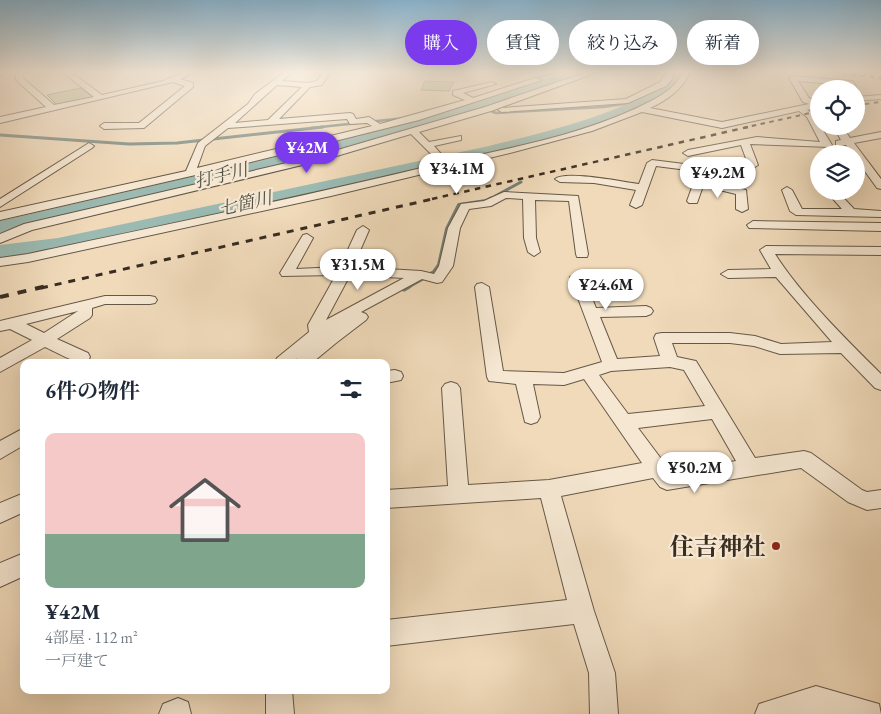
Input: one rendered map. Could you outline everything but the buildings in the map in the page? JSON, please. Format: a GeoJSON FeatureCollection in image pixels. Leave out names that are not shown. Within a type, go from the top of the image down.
{"type":"FeatureCollection","features":[{"type":"Feature","properties":{"kind":"street"},"geometry":{"type":"LineString","coordinates":[[48,104],[52,108]]}},
{"type":"Feature","properties":{"kind":"street"},"geometry":{"type":"LineString","coordinates":[[0,120],[70,104]]}},
{"type":"Feature","properties":{"kind":"street"},"geometry":{"type":"LineString","coordinates":[[104,126],[141,126],[168,104]]}},
{"type":"Feature","properties":{"kind":"street"},"geometry":{"type":"LineString","coordinates":[[190,173],[201,145],[251,104]]}},
{"type":"Feature","properties":{"kind":"street"},"geometry":{"type":"LineString","coordinates":[[271,122],[289,104]]}},
{"type":"Feature","properties":{"kind":"street"},"geometry":{"type":"LineString","coordinates":[[0,216],[190,173],[374,124],[459,104]]}},
{"type":"Feature","properties":{"kind":"street"},"geometry":{"type":"LineString","coordinates":[[0,239],[12,232],[320,158],[502,104]]}},
{"type":"Feature","properties":{"kind":"street"},"geometry":{"type":"LineString","coordinates":[[488,109],[593,104]]}},
{"type":"Feature","properties":{"kind":"street"},"geometry":{"type":"LineString","coordinates":[[0,262],[28,258],[394,178],[541,142],[604,123],[648,104]]}},
{"type":"Feature","properties":{"kind":"street"},"geometry":{"type":"LineString","coordinates":[[575,106],[587,117],[604,123]]}},
{"type":"Feature","properties":{"kind":"street"},"geometry":{"type":"LineString","coordinates":[[640,109],[689,115],[722,125],[810,106]]}},
{"type":"Feature","properties":{"kind":"street"},"geometry":{"type":"LineString","coordinates":[[800,108],[810,116],[827,145]]}},
{"type":"Feature","properties":{"kind":"street"},"geometry":{"type":"LineString","coordinates":[[225,126],[350,116],[353,122],[374,124]]}},
{"type":"Feature","properties":{"kind":"street"},"geometry":{"type":"LineString","coordinates":[[413,131],[436,154]]}},
{"type":"Feature","properties":{"kind":"street"},"geometry":{"type":"LineString","coordinates":[[688,153],[757,140],[827,145],[881,134]]}},
{"type":"Feature","properties":{"kind":"street"},"geometry":{"type":"LineString","coordinates":[[842,135],[881,186]]}},
{"type":"Feature","properties":{"kind":"street"},"geometry":{"type":"LineString","coordinates":[[428,145],[458,138]]}},
{"type":"Feature","properties":{"kind":"street"},"geometry":{"type":"LineString","coordinates":[[636,205],[652,163],[700,169],[747,169],[753,165],[745,142]]}},
{"type":"Feature","properties":{"kind":"street"},"geometry":{"type":"LineString","coordinates":[[0,204],[89,146]]}},
{"type":"Feature","properties":{"kind":"street"},"geometry":{"type":"LineString","coordinates":[[693,201],[699,182],[700,169]]}},
{"type":"Feature","properties":{"kind":"street"},"geometry":{"type":"LineString","coordinates":[[560,179],[596,176],[642,188]]}},
{"type":"Feature","properties":{"kind":"street"},"geometry":{"type":"LineString","coordinates":[[582,254],[582,196],[596,176]]}},
{"type":"Feature","properties":{"kind":"street"},"geometry":{"type":"LineString","coordinates":[[699,182],[742,192],[742,209]]}},
{"type":"Feature","properties":{"kind":"street"},"geometry":{"type":"LineString","coordinates":[[787,190],[796,211],[800,213],[851,212],[881,214]]}},
{"type":"Feature","properties":{"kind":"street"},"geometry":{"type":"LineString","coordinates":[[306,359],[339,324],[446,266],[454,228],[465,206],[487,204],[504,195],[582,196]]}},
{"type":"Feature","properties":{"kind":"street"},"geometry":{"type":"LineString","coordinates":[[529,196],[530,238],[534,252]]}},
{"type":"Feature","properties":{"kind":"street"},"geometry":{"type":"LineString","coordinates":[[840,200],[851,212]]}},
{"type":"Feature","properties":{"kind":"street"},"geometry":{"type":"LineString","coordinates":[[753,225],[881,227]]}},
{"type":"Feature","properties":{"kind":"street"},"geometry":{"type":"LineString","coordinates":[[317,332],[316,325],[345,271],[363,230]]}},
{"type":"Feature","properties":{"kind":"street"},"geometry":{"type":"LineString","coordinates":[[307,238],[287,273],[345,271],[409,274],[427,277]]}},
{"type":"Feature","properties":{"kind":"street"},"geometry":{"type":"LineString","coordinates":[[881,252],[766,250],[780,273],[845,347],[881,384]]}},
{"type":"Feature","properties":{"kind":"street"},"geometry":{"type":"LineString","coordinates":[[728,274],[780,273]]}},
{"type":"Feature","properties":{"kind":"street"},"geometry":{"type":"LineString","coordinates":[[611,365],[577,277],[629,275]]}},
{"type":"Feature","properties":{"kind":"street"},"geometry":{"type":"LineString","coordinates":[[285,359],[300,344],[317,332],[384,304],[427,277]]}},
{"type":"Feature","properties":{"kind":"street"},"geometry":{"type":"LineString","coordinates":[[482,287],[495,377],[564,379],[611,365],[670,361],[690,365],[750,468]]}},
{"type":"Feature","properties":{"kind":"street"},"geometry":{"type":"LineString","coordinates":[[6,325],[104,300],[150,300]]}},
{"type":"Feature","properties":{"kind":"street"},"geometry":{"type":"LineString","coordinates":[[0,366],[85,314],[85,305]]}},
{"type":"Feature","properties":{"kind":"street"},"geometry":{"type":"LineString","coordinates":[[591,313],[646,312]]}},
{"type":"Feature","properties":{"kind":"street"},"geometry":{"type":"LineString","coordinates":[[6,325],[82,357]]}},
{"type":"Feature","properties":{"kind":"street"},"geometry":{"type":"LineString","coordinates":[[670,361],[662,338],[730,338],[755,341],[780,349],[845,347]]}},
{"type":"Feature","properties":{"kind":"street"},"geometry":{"type":"LineString","coordinates":[[588,372],[667,481],[804,459],[855,496],[867,501],[881,499]]}},
{"type":"Feature","properties":{"kind":"street"},"geometry":{"type":"LineString","coordinates":[[523,378],[531,417]]}},
{"type":"Feature","properties":{"kind":"street"},"geometry":{"type":"LineString","coordinates":[[451,388],[459,494]]}},
{"type":"Feature","properties":{"kind":"street"},"geometry":{"type":"LineString","coordinates":[[624,422],[717,410]]}},
{"type":"Feature","properties":{"kind":"street"},"geometry":{"type":"LineString","coordinates":[[0,451],[20,438]]}},
{"type":"Feature","properties":{"kind":"street"},"geometry":{"type":"LineString","coordinates":[[390,499],[549,490],[657,469]]}},
{"type":"Feature","properties":{"kind":"street"},"geometry":{"type":"LineString","coordinates":[[549,490],[582,612],[602,673],[604,714]]}},
{"type":"Feature","properties":{"kind":"street"},"geometry":{"type":"LineString","coordinates":[[0,513],[20,504]]}},
{"type":"Feature","properties":{"kind":"street"},"geometry":{"type":"LineString","coordinates":[[0,576],[20,566]]}},
{"type":"Feature","properties":{"kind":"street"},"geometry":{"type":"LineString","coordinates":[[390,633],[582,612]]}},
{"type":"Feature","properties":{"kind":"street"},"geometry":{"type":"LineString","coordinates":[[279,694],[280,714]]}},
{"type":"Feature","properties":{"kind":"street"},"geometry":{"type":"LineString","coordinates":[[769,714],[816,700],[869,714]]}},
{"type":"Feature","properties":{"kind":"waterway","name":"打手川"},"geometry":{"type":"LineString","coordinates":[[0,227],[294,158],[483,104]]}},
{"type":"Feature","properties":{"kind":"waterway"},"geometry":{"type":"LineString","coordinates":[[480,107],[496,113],[621,104]]}},
{"type":"Feature","properties":{"kind":"waterway","name":"七箇川"},"geometry":{"type":"LineString","coordinates":[[0,252],[58,245],[489,151],[552,135],[613,115],[637,104]]}},
{"type":"Feature","properties":{"kind":"waterway"},"geometry":{"type":"LineString","coordinates":[[311,128],[405,118]]}},
{"type":"Feature","properties":{"kind":"waterway"},"geometry":{"type":"LineString","coordinates":[[0,135],[129,144],[177,143],[323,127]]}},
{"type":"Feature","properties":{"kind":"waterway"},"geometry":{"type":"LineString","coordinates":[[490,199],[521,182]]}},
{"type":"Feature","properties":{"kind":"waterway"},"geometry":{"type":"LineString","coordinates":[[406,288],[434,272],[439,265],[447,229],[459,205],[490,199]]}},
{"type":"Feature","properties":{"kind":"waterway"},"geometry":{"type":"LineString","coordinates":[[404,289],[409,286]]}},
{"type":"Feature","properties":{"kind":"railway"},"geometry":{"type":"LineString","coordinates":[[743,128],[810,113]]}},
{"type":"Feature","properties":{"kind":"railway"},"geometry":{"type":"LineString","coordinates":[[432,199],[748,127]]}},
{"type":"Feature","properties":{"kind":"railway"},"geometry":{"type":"LineString","coordinates":[[41,288],[437,198]]}},
{"type":"Feature","properties":{"kind":"railway"},"geometry":{"type":"LineString","coordinates":[[0,297],[47,286]]}},
{"type":"Feature","properties":{"kind":"place","name":"住吉神社"},"geometry":{"type":"Point","coordinates":[776,546]}}]}
